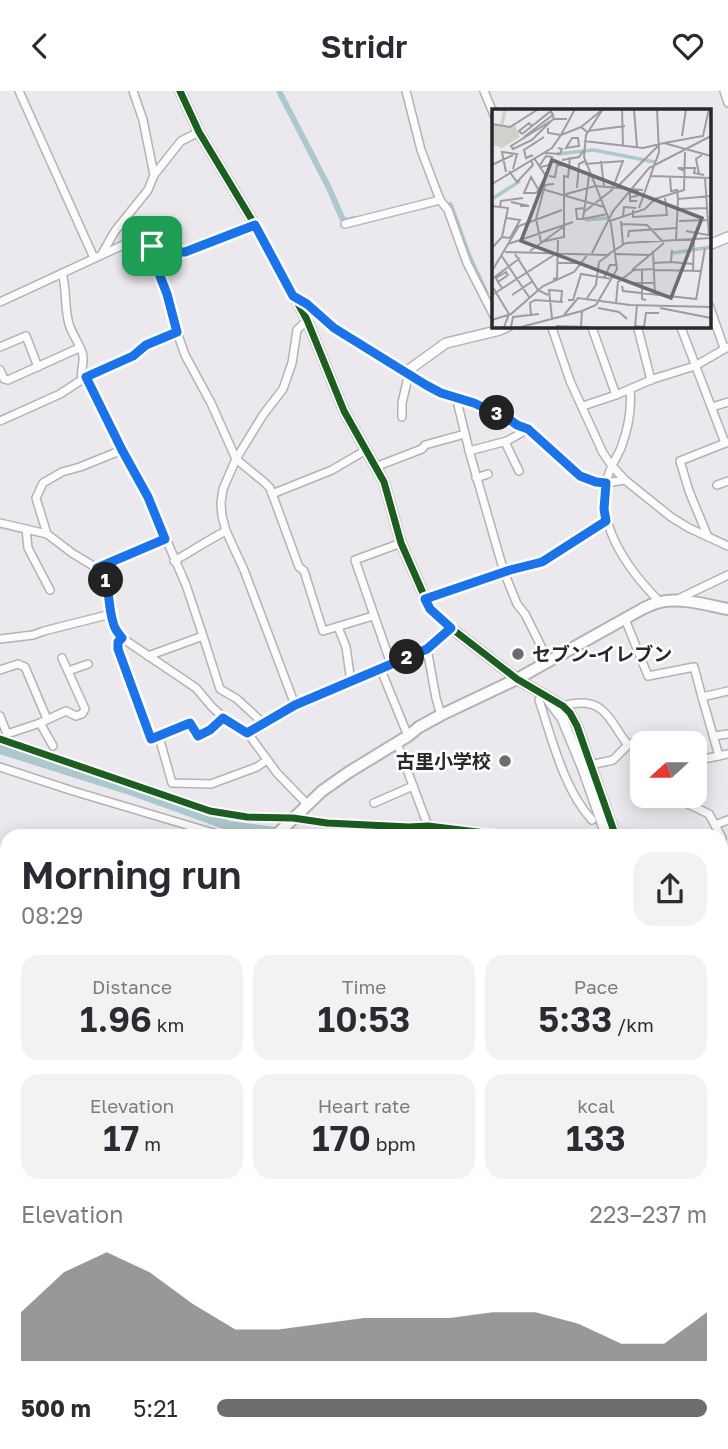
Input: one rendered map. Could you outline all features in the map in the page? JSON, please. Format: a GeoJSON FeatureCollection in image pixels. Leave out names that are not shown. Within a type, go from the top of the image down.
{"type":"FeatureCollection","features":[{"type":"Feature","properties":{"kind":"main road"},"geometry":{"type":"LineString","coordinates":[[282,829],[322,791],[419,727],[517,679],[644,608],[660,602],[674,601],[728,609]]}},
{"type":"Feature","properties":{"kind":"street"},"geometry":{"type":"LineString","coordinates":[[19,91],[94,258]]}},
{"type":"Feature","properties":{"kind":"street"},"geometry":{"type":"LineString","coordinates":[[133,91],[143,120],[154,175]]}},
{"type":"Feature","properties":{"kind":"street"},"geometry":{"type":"LineString","coordinates":[[406,91],[421,150],[440,201],[448,210],[467,263],[492,312]]}},
{"type":"Feature","properties":{"kind":"street"},"geometry":{"type":"LineString","coordinates":[[484,91],[492,110]]}},
{"type":"Feature","properties":{"kind":"street"},"geometry":{"type":"LineString","coordinates":[[724,91],[728,103]]}},
{"type":"Feature","properties":{"kind":"street"},"geometry":{"type":"LineString","coordinates":[[183,92],[199,132],[255,225],[307,320],[344,411],[384,482],[401,543],[430,609],[517,679],[548,700],[559,713],[613,829]]}},
{"type":"Feature","properties":{"kind":"street"},"geometry":{"type":"LineString","coordinates":[[102,254],[115,230],[148,190],[154,175],[181,141],[199,132]]}},
{"type":"Feature","properties":{"kind":"street"},"geometry":{"type":"LineString","coordinates":[[345,224],[440,201]]}},
{"type":"Feature","properties":{"kind":"street"},"geometry":{"type":"LineString","coordinates":[[0,300],[134,240],[185,252],[255,225]]}},
{"type":"Feature","properties":{"kind":"street"},"geometry":{"type":"LineString","coordinates":[[710,245],[728,237]]}},
{"type":"Feature","properties":{"kind":"street"},"geometry":{"type":"LineString","coordinates":[[152,246],[186,355],[236,460],[270,488],[299,568],[304,571],[323,631],[373,616]]}},
{"type":"Feature","properties":{"kind":"street"},"geometry":{"type":"LineString","coordinates":[[62,273],[70,328],[83,356],[80,371],[148,497],[186,585],[220,688],[237,699],[263,723]]}},
{"type":"Feature","properties":{"kind":"street"},"geometry":{"type":"LineString","coordinates":[[293,296],[307,304],[334,328],[434,389],[474,403],[528,429],[580,476],[606,483],[625,480]]}},
{"type":"Feature","properties":{"kind":"street"},"geometry":{"type":"LineString","coordinates":[[583,406],[695,366],[726,347],[710,307]]}},
{"type":"Feature","properties":{"kind":"street"},"geometry":{"type":"LineString","coordinates":[[295,705],[244,570],[226,531],[221,503],[223,489],[236,460],[283,389],[292,363],[297,330],[307,320]]}},
{"type":"Feature","properties":{"kind":"street"},"geometry":{"type":"LineString","coordinates":[[552,327],[570,381],[603,453],[612,466],[655,506],[708,538],[728,546]]}},
{"type":"Feature","properties":{"kind":"street"},"geometry":{"type":"LineString","coordinates":[[592,327],[616,395]]}},
{"type":"Feature","properties":{"kind":"street"},"geometry":{"type":"LineString","coordinates":[[638,327],[651,380]]}},
{"type":"Feature","properties":{"kind":"street"},"geometry":{"type":"LineString","coordinates":[[681,327],[726,443],[680,461],[708,538]]}},
{"type":"Feature","properties":{"kind":"street"},"geometry":{"type":"LineString","coordinates":[[402,417],[402,403],[410,369],[446,343],[499,328]]}},
{"type":"Feature","properties":{"kind":"street"},"geometry":{"type":"LineString","coordinates":[[0,421],[60,394],[84,378],[133,356],[146,345],[177,332]]}},
{"type":"Feature","properties":{"kind":"street"},"geometry":{"type":"LineString","coordinates":[[0,347],[26,336],[38,367]]}},
{"type":"Feature","properties":{"kind":"street"},"geometry":{"type":"LineString","coordinates":[[0,370],[4,379],[8,380],[79,348]]}},
{"type":"Feature","properties":{"kind":"street"},"geometry":{"type":"LineString","coordinates":[[630,390],[630,419],[606,483],[604,509],[606,521],[633,573],[660,602]]}},
{"type":"Feature","properties":{"kind":"street"},"geometry":{"type":"LineString","coordinates":[[456,397],[476,478],[504,572],[517,604],[525,614],[549,662]]}},
{"type":"Feature","properties":{"kind":"street"},"geometry":{"type":"LineString","coordinates":[[712,407],[728,402]]}},
{"type":"Feature","properties":{"kind":"street"},"geometry":{"type":"LineString","coordinates":[[469,451],[505,442],[528,429]]}},
{"type":"Feature","properties":{"kind":"street"},"geometry":{"type":"LineString","coordinates":[[376,467],[422,449],[425,445],[465,434]]}},
{"type":"Feature","properties":{"kind":"street"},"geometry":{"type":"LineString","coordinates":[[505,442],[519,471]]}},
{"type":"Feature","properties":{"kind":"street"},"geometry":{"type":"LineString","coordinates":[[47,534],[36,498],[43,483],[62,472],[122,450]]}},
{"type":"Feature","properties":{"kind":"street"},"geometry":{"type":"LineString","coordinates":[[272,494],[332,470],[366,450]]}},
{"type":"Feature","properties":{"kind":"street"},"geometry":{"type":"LineString","coordinates":[[476,478],[488,474]]}},
{"type":"Feature","properties":{"kind":"street"},"geometry":{"type":"LineString","coordinates":[[717,485],[728,481]]}},
{"type":"Feature","properties":{"kind":"street"},"geometry":{"type":"LineString","coordinates":[[425,599],[549,558],[606,521]]}},
{"type":"Feature","properties":{"kind":"street"},"geometry":{"type":"LineString","coordinates":[[0,523],[47,534],[100,570],[107,583],[115,628],[122,638],[196,688],[223,718],[247,733],[267,760],[307,804]]}},
{"type":"Feature","properties":{"kind":"street"},"geometry":{"type":"LineString","coordinates":[[26,529],[28,548],[50,590]]}},
{"type":"Feature","properties":{"kind":"street"},"geometry":{"type":"LineString","coordinates":[[174,561],[226,531]]}},
{"type":"Feature","properties":{"kind":"street"},"geometry":{"type":"LineString","coordinates":[[97,568],[165,539]]}},
{"type":"Feature","properties":{"kind":"street"},"geometry":{"type":"LineString","coordinates":[[391,664],[355,560],[401,543]]}},
{"type":"Feature","properties":{"kind":"street"},"geometry":{"type":"LineString","coordinates":[[674,601],[728,575]]}},
{"type":"Feature","properties":{"kind":"street"},"geometry":{"type":"LineString","coordinates":[[0,639],[33,635],[111,614]]}},
{"type":"Feature","properties":{"kind":"street"},"geometry":{"type":"LineString","coordinates":[[625,619],[648,676],[694,667],[714,736],[724,755]]}},
{"type":"Feature","properties":{"kind":"street"},"geometry":{"type":"LineString","coordinates":[[338,627],[346,647],[351,682]]}},
{"type":"Feature","properties":{"kind":"street"},"geometry":{"type":"LineString","coordinates":[[247,733],[295,705],[427,649],[451,628]]}},
{"type":"Feature","properties":{"kind":"street"},"geometry":{"type":"LineString","coordinates":[[148,656],[203,636]]}},
{"type":"Feature","properties":{"kind":"street"},"geometry":{"type":"LineString","coordinates":[[122,638],[118,642],[118,649],[151,739],[190,723],[198,736],[210,730],[223,718]]}},
{"type":"Feature","properties":{"kind":"street"},"geometry":{"type":"LineString","coordinates":[[427,649],[441,715]]}},
{"type":"Feature","properties":{"kind":"street"},"geometry":{"type":"LineString","coordinates":[[0,716],[7,734],[66,711],[76,716],[82,714],[85,709],[62,658]]}},
{"type":"Feature","properties":{"kind":"street"},"geometry":{"type":"LineString","coordinates":[[0,670],[18,664],[25,667],[53,747]]}},
{"type":"Feature","properties":{"kind":"street"},"geometry":{"type":"LineString","coordinates":[[68,671],[88,664]]}},
{"type":"Feature","properties":{"kind":"street"},"geometry":{"type":"LineString","coordinates":[[381,670],[408,736]]}},
{"type":"Feature","properties":{"kind":"street"},"geometry":{"type":"LineString","coordinates":[[702,697],[728,691]]}},
{"type":"Feature","properties":{"kind":"street"},"geometry":{"type":"LineString","coordinates":[[538,695],[563,706],[577,726],[605,829]]}},
{"type":"Feature","properties":{"kind":"street"},"geometry":{"type":"LineString","coordinates":[[538,695],[565,775],[592,820]]}},
{"type":"Feature","properties":{"kind":"street"},"geometry":{"type":"LineString","coordinates":[[563,706],[574,703],[599,706],[628,745],[613,760],[565,775]]}},
{"type":"Feature","properties":{"kind":"street"},"geometry":{"type":"LineString","coordinates":[[714,736],[728,734]]}},
{"type":"Feature","properties":{"kind":"street"},"geometry":{"type":"LineString","coordinates":[[159,737],[173,783],[211,784],[257,767],[267,760]]}},
{"type":"Feature","properties":{"kind":"street"},"geometry":{"type":"LineString","coordinates":[[0,739],[210,811],[291,821],[419,829]]}},
{"type":"Feature","properties":{"kind":"street"},"geometry":{"type":"LineString","coordinates":[[397,743],[427,829]]}},
{"type":"Feature","properties":{"kind":"street"},"geometry":{"type":"LineString","coordinates":[[0,767],[199,829]]}},
{"type":"Feature","properties":{"kind":"street"},"geometry":{"type":"LineString","coordinates":[[374,803],[383,796],[413,786]]}},
{"type":"Feature","properties":{"kind":"street"},"geometry":{"type":"LineString","coordinates":[[698,809],[709,814],[717,829]]}},
{"type":"Feature","properties":{"kind":"street"},"geometry":{"type":"LineString","coordinates":[[715,825],[728,820]]}},
{"type":"Feature","properties":{"kind":"waterway"},"geometry":{"type":"LineString","coordinates":[[279,91],[342,218],[347,221],[354,219]]}},
{"type":"Feature","properties":{"kind":"waterway"},"geometry":{"type":"LineString","coordinates":[[450,205],[486,294]]}},
{"type":"Feature","properties":{"kind":"waterway"},"geometry":{"type":"LineString","coordinates":[[0,749],[133,791],[230,826],[252,829]]}},
{"type":"Feature","properties":{"kind":"cycle path"},"geometry":{"type":"LineString","coordinates":[[180,91],[199,132],[255,225],[307,320],[344,411],[384,482],[401,543],[430,609],[517,679],[563,706],[570,713],[613,829]]}},
{"type":"Feature","properties":{"kind":"cycle path"},"geometry":{"type":"LineString","coordinates":[[0,739],[210,811],[247,817],[293,818],[327,823],[452,829]]}},
{"type":"Feature","properties":{"kind":"place","name":"セブン-イレブン"},"geometry":{"type":"Point","coordinates":[518,654]}},
{"type":"Feature","properties":{"kind":"place","name":"古里小学校"},"geometry":{"type":"Point","coordinates":[505,761]}},
{"type":"Feature","properties":{"kind":"route"},"geometry":{"type":"LineString","coordinates":[[255,225],[293,296],[307,304],[334,328],[426,385],[441,393],[474,403],[528,429],[584,479],[606,483],[606,521],[542,562],[425,599],[430,609],[451,628],[427,649],[295,705],[247,733],[223,718],[210,730],[198,736],[190,723],[151,739],[118,649],[118,642],[122,638],[115,628],[111,614],[107,583],[97,568],[165,539],[148,497],[86,377],[177,332],[152,246],[185,252],[255,225]]}}]}
